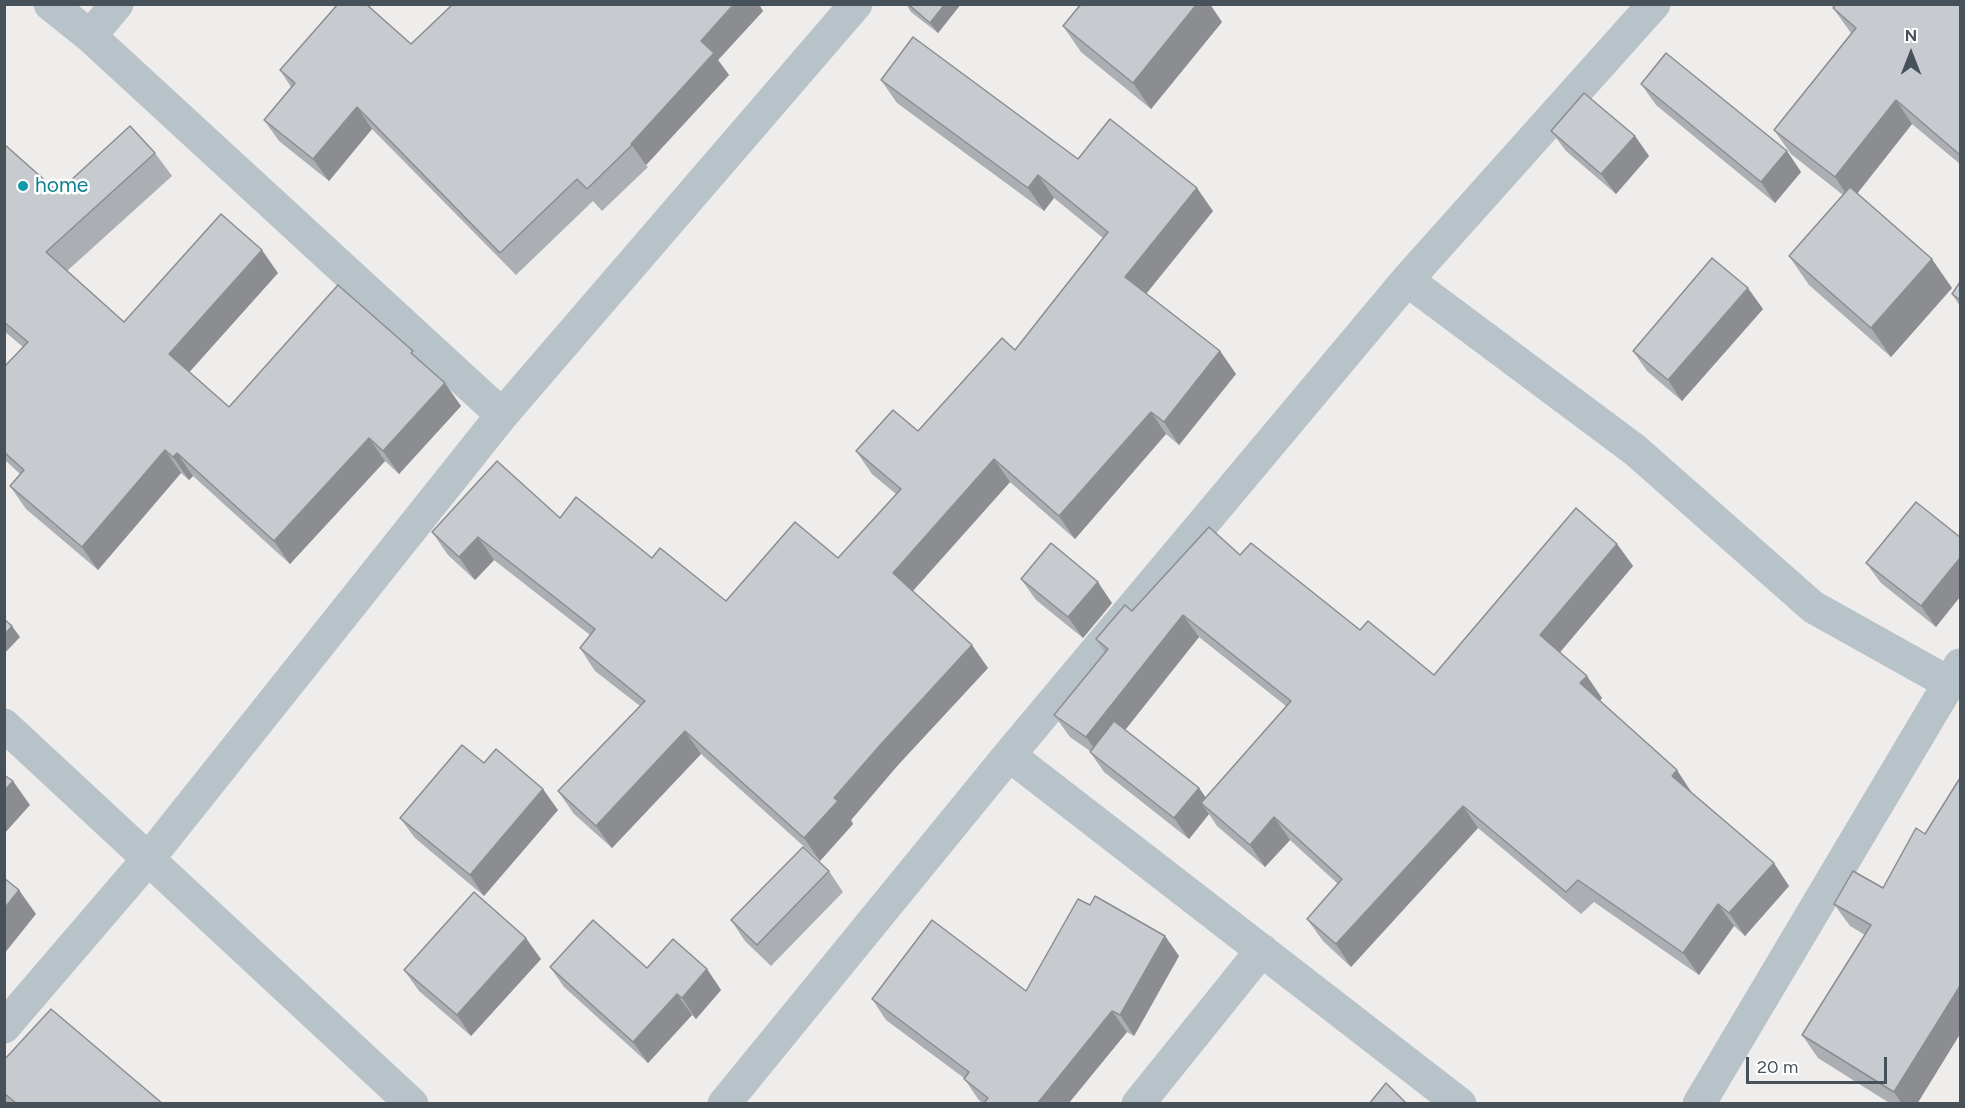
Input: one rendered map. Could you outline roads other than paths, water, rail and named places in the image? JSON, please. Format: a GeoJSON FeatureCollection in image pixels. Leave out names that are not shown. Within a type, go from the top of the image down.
{"type":"FeatureCollection","features":[{"type":"Feature","properties":{"kind":"street"},"geometry":{"type":"LineString","coordinates":[[50,4],[90,36],[502,415]]}},
{"type":"Feature","properties":{"kind":"street"},"geometry":{"type":"LineString","coordinates":[[90,36],[117,4]]}},
{"type":"Feature","properties":{"kind":"street"},"geometry":{"type":"LineString","coordinates":[[4,1027],[149,858],[502,415],[856,4]]}},
{"type":"Feature","properties":{"kind":"street"},"geometry":{"type":"LineString","coordinates":[[724,1104],[1009,755],[1407,280],[1654,4]]}},
{"type":"Feature","properties":{"kind":"street"},"geometry":{"type":"LineString","coordinates":[[1407,280],[1635,450],[1813,607],[1955,673],[1698,1104]]}},
{"type":"Feature","properties":{"kind":"street"},"geometry":{"type":"LineString","coordinates":[[4,725],[412,1104]]}},
{"type":"Feature","properties":{"kind":"street"},"geometry":{"type":"LineString","coordinates":[[1009,755],[1461,1104]]}},
{"type":"Feature","properties":{"kind":"street"},"geometry":{"type":"LineString","coordinates":[[1138,1104],[1262,950]]}},
{"type":"Feature","properties":{"kind":"place","name":"home"},"geometry":{"type":"Point","coordinates":[23,186]}}]}
